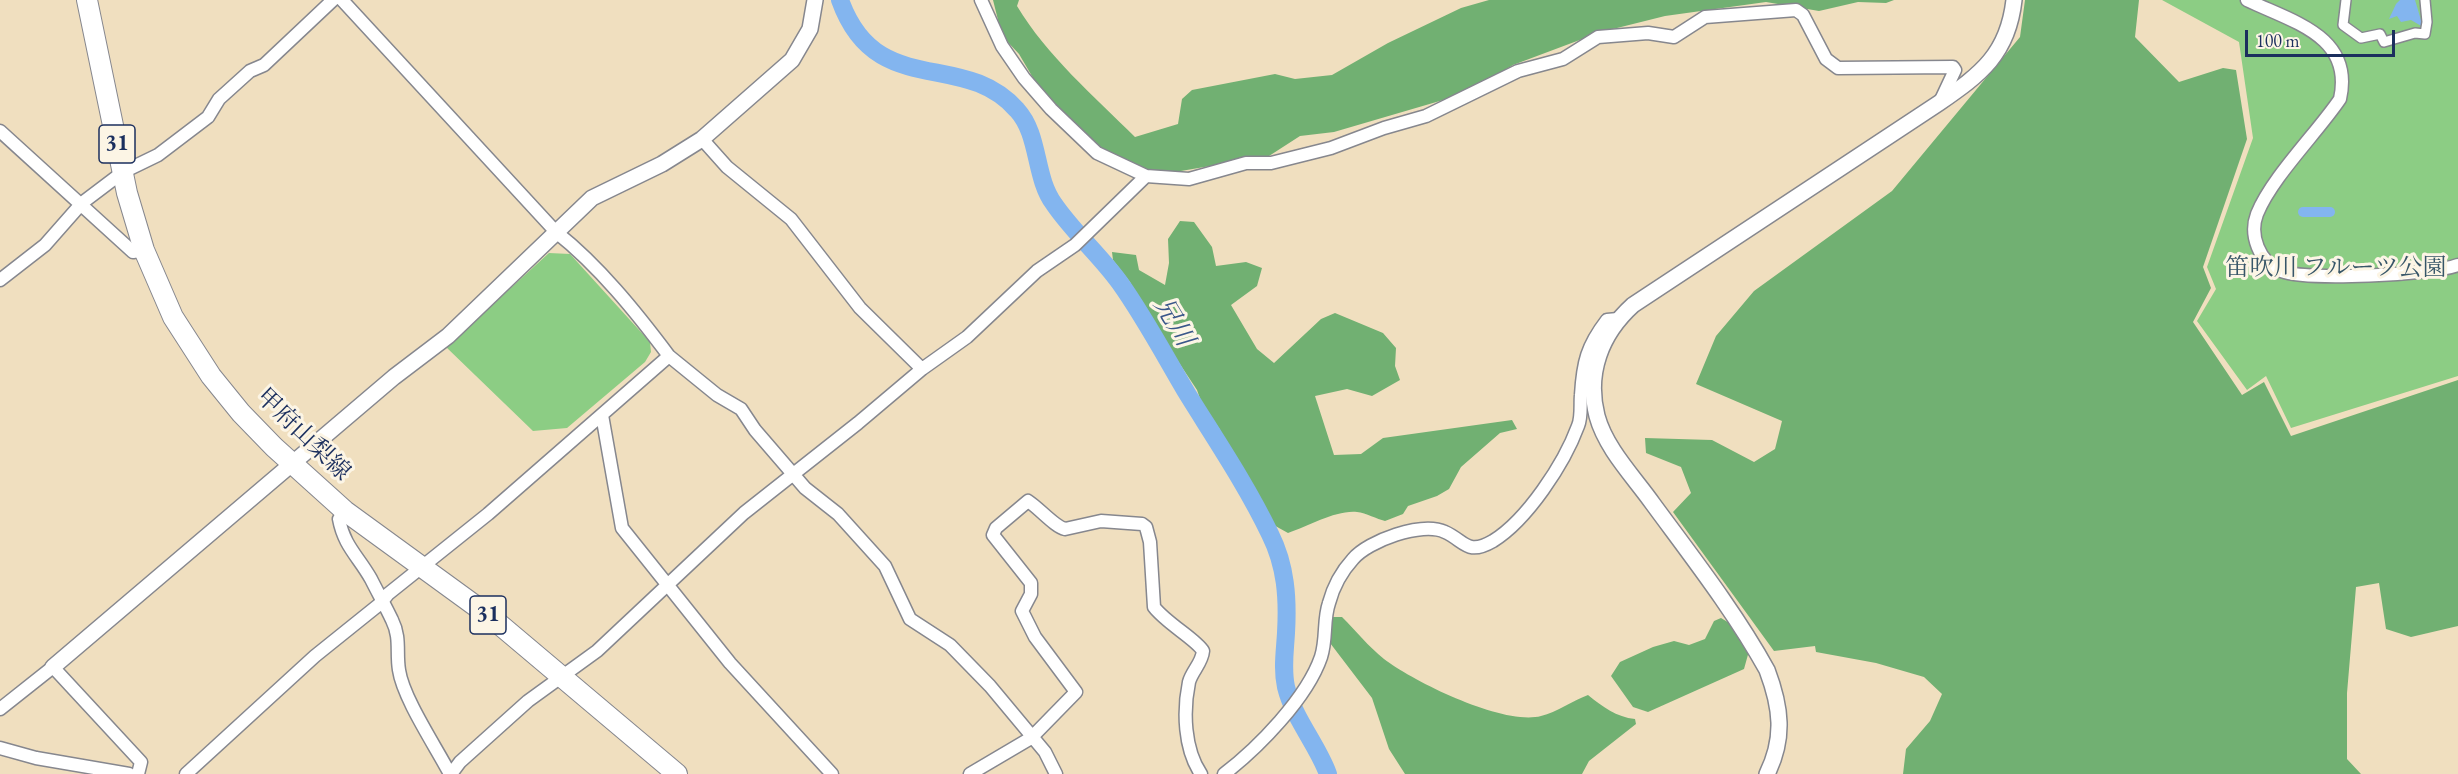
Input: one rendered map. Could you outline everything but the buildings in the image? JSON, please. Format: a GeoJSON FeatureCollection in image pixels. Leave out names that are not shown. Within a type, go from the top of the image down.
{"type":"FeatureCollection","features":[{"type":"Feature","properties":{"kind":"main road","name":"甲府山梨線"},"geometry":{"type":"LineString","coordinates":[[87,0],[123,172],[144,250],[172,317],[197,358],[241,413],[292,464],[345,511],[492,618],[677,774]]}},
{"type":"Feature","properties":{"kind":"street"},"geometry":{"type":"LineString","coordinates":[[0,280],[45,245],[82,203],[123,172],[158,154],[208,117],[219,99],[250,71],[264,65],[333,0]]}},
{"type":"Feature","properties":{"kind":"street"},"geometry":{"type":"LineString","coordinates":[[342,0],[556,232],[572,244],[648,327],[669,356],[717,395],[741,409],[755,430],[793,474],[806,488],[838,514],[885,566],[910,619],[950,645],[990,686],[1045,753],[1056,774]]}},
{"type":"Feature","properties":{"kind":"street"},"geometry":{"type":"LineString","coordinates":[[0,709],[53,667],[394,377],[448,336],[592,198],[662,164],[702,139],[792,60],[810,29],[815,0]]}},
{"type":"Feature","properties":{"kind":"street"},"geometry":{"type":"LineString","coordinates":[[981,0],[1002,46],[1051,109],[1097,153],[1146,176],[1195,179],[1246,163],[1271,163],[1331,148],[1384,128],[1426,116],[1518,71],[1555,63],[1598,37],[1648,33],[1674,37],[1697,21],[1711,16],[1796,10],[1803,15],[1826,59],[1838,68],[1953,67],[1956,70],[1940,103]]}},
{"type":"Feature","properties":{"kind":"street"},"geometry":{"type":"LineString","coordinates":[[1767,774],[1780,737],[1776,694],[1767,670],[1607,440],[1593,394],[1593,376],[1598,356],[1618,319],[1642,300],[1940,103],[1984,70],[1998,53],[2006,34],[2014,0]]}},
{"type":"Feature","properties":{"kind":"street"},"geometry":{"type":"LineString","coordinates":[[2247,0],[2306,28],[2325,41],[2340,59],[2344,82],[2340,99],[2273,186],[2257,214],[2255,243],[2269,265],[2302,275],[2436,271],[2458,265]]}},
{"type":"Feature","properties":{"kind":"street"},"geometry":{"type":"LineString","coordinates":[[2346,0],[2343,25],[2361,38],[2380,34],[2384,42],[2415,33],[2426,34],[2425,0]]}},
{"type":"Feature","properties":{"kind":"street"},"geometry":{"type":"LineString","coordinates":[[0,131],[82,203],[133,252],[144,250]]}},
{"type":"Feature","properties":{"kind":"street"},"geometry":{"type":"LineString","coordinates":[[702,139],[727,167],[791,219],[860,308],[922,369]]}},
{"type":"Feature","properties":{"kind":"street"},"geometry":{"type":"LineString","coordinates":[[345,511],[339,519],[342,536],[370,579],[399,637],[399,670],[407,692],[450,774],[460,762],[528,701],[597,651],[744,513],[922,369],[967,337],[1037,271],[1075,245],[1146,176]]}},
{"type":"Feature","properties":{"kind":"street"},"geometry":{"type":"LineString","coordinates":[[1224,774],[1247,757],[1297,701],[1321,656],[1328,604],[1338,581],[1361,550],[1399,534],[1426,530],[1444,531],[1464,547],[1476,548],[1492,541],[1526,515],[1579,425],[1583,365],[1591,342],[1607,320],[1618,319]]}},
{"type":"Feature","properties":{"kind":"street"},"geometry":{"type":"LineString","coordinates":[[186,774],[315,656],[381,603],[388,594],[423,567],[669,356]]}},
{"type":"Feature","properties":{"kind":"street"},"geometry":{"type":"LineString","coordinates":[[602,415],[622,528],[730,663],[832,774]]}},
{"type":"Feature","properties":{"kind":"street"},"geometry":{"type":"LineString","coordinates":[[970,774],[1031,738],[1076,692],[1026,619],[1022,607],[1031,594],[1031,584],[993,535],[996,528],[1028,501],[1042,509],[1060,528],[1065,529],[1101,521],[1146,526],[1150,542],[1154,607],[1176,630],[1200,645],[1203,651],[1190,679],[1186,711],[1192,761],[1201,774]]}},
{"type":"Feature","properties":{"kind":"street"},"geometry":{"type":"LineString","coordinates":[[53,667],[141,762],[138,774]]}},
{"type":"Feature","properties":{"kind":"street"},"geometry":{"type":"LineString","coordinates":[[0,749],[36,758],[129,774]]}},
{"type":"Feature","properties":{"kind":"street"},"geometry":{"type":"LineString","coordinates":[[460,762],[469,774]]}},
{"type":"Feature","properties":{"kind":"green space"},"geometry":{"type":"Polygon","coordinates":[[[993,0],[1019,0],[1017,6],[1042,42],[1135,137],[1178,124],[1182,99],[1192,90],[1275,74],[1295,79],[1332,75],[1388,43],[1461,8],[1489,0],[1894,0],[1886,3],[1858,2],[1819,11],[1766,2],[1665,16],[1601,32],[1513,65],[1467,93],[1334,132],[1300,136],[1269,156],[1175,172],[1144,170],[1103,150],[1054,106],[1036,83],[1019,54],[1002,36],[993,0]]]}},
{"type":"Feature","properties":{"kind":"green space"},"geometry":{"type":"Polygon","coordinates":[[[2025,0],[2139,0],[2135,37],[2179,82],[2223,68],[2236,70],[2247,139],[2203,267],[2211,288],[2193,322],[2242,395],[2264,382],[2291,436],[2458,380],[2458,626],[2411,637],[2386,629],[2379,583],[2356,587],[2347,693],[2347,759],[2361,774],[1903,774],[1906,749],[1930,721],[1942,694],[1924,677],[1876,663],[1816,652],[1815,646],[1774,651],[1673,512],[1691,493],[1681,467],[1646,453],[1645,438],[1712,440],[1754,462],[1775,449],[1782,421],[1696,384],[1716,336],[1754,291],[1892,191],[2020,37],[2025,0]]]}},
{"type":"Feature","properties":{"kind":"green space","name":"笛吹川 フルーツ公園"},"geometry":{"type":"Polygon","coordinates":[[[2162,0],[2458,0],[2458,376],[2291,428],[2266,376],[2247,390],[2197,321],[2216,289],[2207,267],[2253,138],[2239,42],[2162,0]]]}},
{"type":"Feature","properties":{"kind":"green space"},"geometry":{"type":"Polygon","coordinates":[[[1180,221],[1194,222],[1212,247],[1216,266],[1246,262],[1262,268],[1257,286],[1231,305],[1257,349],[1274,363],[1321,319],[1335,313],[1383,333],[1396,348],[1395,366],[1400,380],[1372,396],[1347,389],[1315,396],[1334,455],[1361,454],[1383,438],[1512,420],[1517,429],[1500,433],[1461,467],[1449,489],[1437,496],[1408,506],[1403,514],[1385,521],[1360,513],[1340,513],[1288,533],[1270,523],[1237,471],[1219,428],[1203,407],[1197,390],[1146,313],[1130,282],[1113,260],[1112,252],[1136,255],[1139,270],[1165,285],[1169,263],[1168,239],[1180,221]]]}},
{"type":"Feature","properties":{"kind":"green space"},"geometry":{"type":"Polygon","coordinates":[[[549,253],[570,254],[650,342],[651,352],[645,362],[567,428],[533,431],[446,347],[549,253]]]}},
{"type":"Feature","properties":{"kind":"green space"},"geometry":{"type":"Polygon","coordinates":[[[1333,617],[1342,617],[1384,659],[1416,679],[1460,700],[1505,715],[1525,717],[1541,716],[1553,712],[1588,695],[1616,714],[1635,719],[1636,724],[1589,761],[1582,774],[1405,774],[1389,749],[1372,698],[1327,639],[1333,617]]]}},
{"type":"Feature","properties":{"kind":"green space"},"geometry":{"type":"Polygon","coordinates":[[[1721,618],[1736,627],[1749,651],[1744,669],[1648,712],[1633,707],[1611,676],[1620,662],[1653,647],[1674,641],[1689,645],[1705,639],[1714,621],[1721,618]]]}},
{"type":"Feature","properties":{"kind":"water"},"geometry":{"type":"Polygon","coordinates":[[[2400,0],[2415,0],[2423,27],[2411,20],[2401,22],[2397,16],[2389,19],[2400,0]]]}},
{"type":"Feature","properties":{"kind":"waterway","name":"兄川"},"geometry":{"type":"LineString","coordinates":[[840,0],[856,31],[875,51],[898,63],[972,81],[995,92],[1017,110],[1024,120],[1030,131],[1043,181],[1054,204],[1129,296],[1241,481],[1270,534],[1280,558],[1285,582],[1287,620],[1284,667],[1286,687],[1294,710],[1328,774]]}},
{"type":"Feature","properties":{"kind":"waterway"},"geometry":{"type":"LineString","coordinates":[[2303,212],[2330,212]]}}]}
